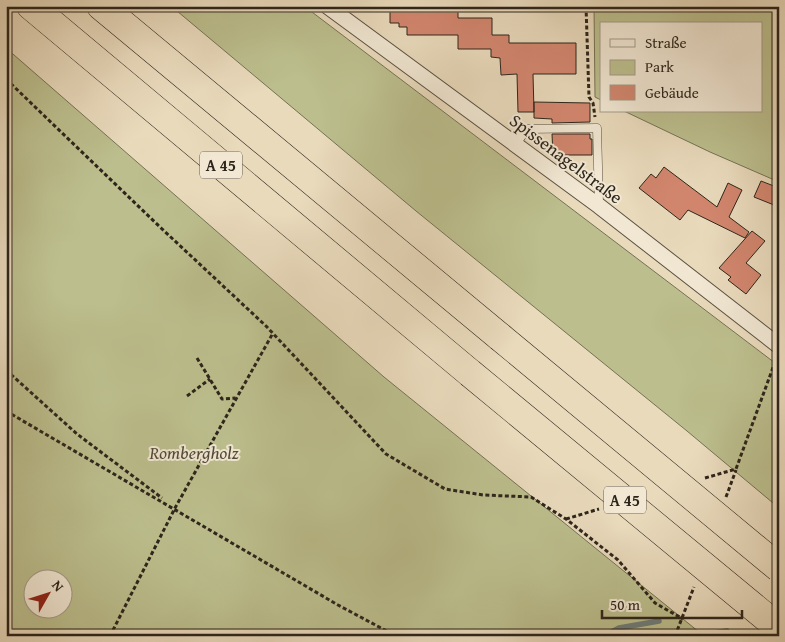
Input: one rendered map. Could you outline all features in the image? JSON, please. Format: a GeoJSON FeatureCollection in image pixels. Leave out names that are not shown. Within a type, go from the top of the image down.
{"type":"FeatureCollection","features":[{"type":"Feature","properties":{"kind":"highway","name":"A 45"},"geometry":{"type":"LineString","coordinates":[[31,6],[779,628]]}},
{"type":"Feature","properties":{"kind":"highway","name":"A 45"},"geometry":{"type":"LineString","coordinates":[[101,6],[779,568]]}},
{"type":"Feature","properties":{"kind":"street","name":"Spissenagelstraße"},"geometry":{"type":"LineString","coordinates":[[328,6],[599,206],[777,353]]}},
{"type":"Feature","properties":{"kind":"lane"},"geometry":{"type":"LineString","coordinates":[[516,144],[528,129],[597,128],[599,206]]}},
{"type":"Feature","properties":{"kind":"path"},"geometry":{"type":"LineString","coordinates":[[586,6],[589,96],[593,103],[597,128]]}},
{"type":"Feature","properties":{"kind":"path"},"geometry":{"type":"LineString","coordinates":[[6,79],[273,333],[386,454],[444,489],[483,495],[531,497],[566,519],[618,560],[655,603],[682,619]]}},
{"type":"Feature","properties":{"kind":"path"},"geometry":{"type":"LineString","coordinates":[[110,636],[175,508],[273,333]]}},
{"type":"Feature","properties":{"kind":"path"},"geometry":{"type":"LineString","coordinates":[[698,480],[736,469],[777,353]]}},
{"type":"Feature","properties":{"kind":"path"},"geometry":{"type":"LineString","coordinates":[[197,358],[222,399],[236,398]]}},
{"type":"Feature","properties":{"kind":"path"},"geometry":{"type":"LineString","coordinates":[[6,370],[77,434],[175,508]]}},
{"type":"Feature","properties":{"kind":"path"},"geometry":{"type":"LineString","coordinates":[[187,396],[210,379]]}},
{"type":"Feature","properties":{"kind":"path"},"geometry":{"type":"LineString","coordinates":[[6,411],[330,600],[396,636]]}},
{"type":"Feature","properties":{"kind":"path"},"geometry":{"type":"LineString","coordinates":[[566,519],[603,508]]}},
{"type":"Feature","properties":{"kind":"green space"},"geometry":{"type":"Polygon","coordinates":[[[171,6],[304,6],[779,366],[779,508],[416,211],[171,6]]]}},
{"type":"Feature","properties":{"kind":"green space"},"geometry":{"type":"Polygon","coordinates":[[[594,6],[779,6],[779,182],[626,112],[762,112],[762,22],[600,22],[600,100],[595,97],[594,6]]]}},
{"type":"Feature","properties":{"kind":"green space","name":"Rombergholz"},"geometry":{"type":"Polygon","coordinates":[[[6,48],[384,377],[704,636],[6,636],[6,48]]]}},
{"type":"Feature","properties":{"kind":"building"},"geometry":{"type":"Polygon","coordinates":[[[390,6],[458,6],[458,18],[492,18],[492,35],[509,35],[509,43],[576,43],[576,74],[533,74],[534,112],[518,112],[517,74],[501,75],[500,58],[491,57],[491,49],[458,49],[458,35],[407,35],[407,27],[399,27],[399,23],[390,23],[390,6]]]}},
{"type":"Feature","properties":{"kind":"building"},"geometry":{"type":"Polygon","coordinates":[[[534,102],[590,103],[590,122],[552,123],[552,119],[534,118],[534,102]]]}},
{"type":"Feature","properties":{"kind":"building"},"geometry":{"type":"Polygon","coordinates":[[[552,134],[590,134],[590,139],[592,139],[592,155],[553,155],[552,134]]]}},
{"type":"Feature","properties":{"kind":"building"},"geometry":{"type":"Polygon","coordinates":[[[664,167],[717,207],[728,183],[742,190],[729,217],[749,232],[745,238],[688,210],[680,220],[639,188],[651,174],[656,178],[664,167]]]}},
{"type":"Feature","properties":{"kind":"building"},"geometry":{"type":"Polygon","coordinates":[[[761,181],[779,188],[779,207],[754,197],[761,181]]]}},
{"type":"Feature","properties":{"kind":"building"},"geometry":{"type":"Polygon","coordinates":[[[752,231],[765,241],[746,263],[761,275],[746,294],[728,280],[731,277],[719,268],[752,231]]]}},
{"type":"Feature","properties":{"kind":"waterway"},"geometry":{"type":"LineString","coordinates":[[604,636],[619,628],[659,621]]}},
{"type":"Feature","properties":{"kind":"waterway"},"geometry":{"type":"LineString","coordinates":[[694,636],[727,631]]}}]}
